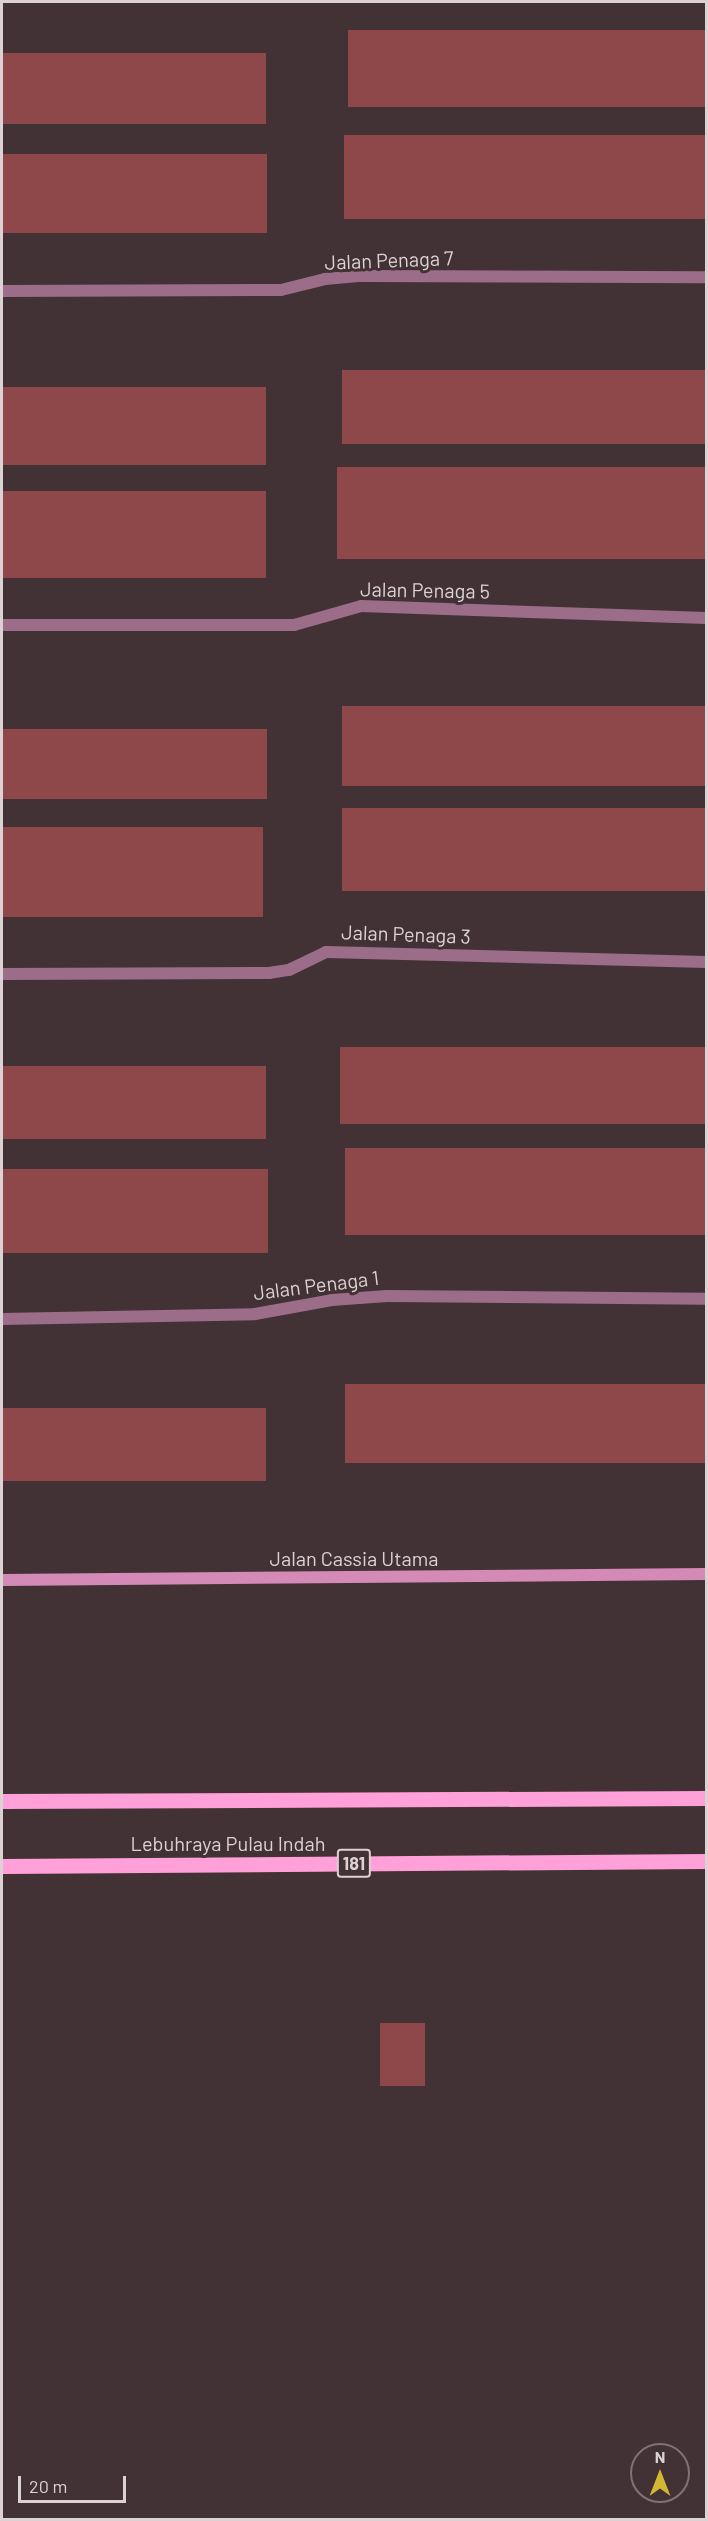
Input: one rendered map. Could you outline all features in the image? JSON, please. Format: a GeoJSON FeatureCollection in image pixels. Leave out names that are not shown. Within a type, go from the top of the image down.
{"type":"FeatureCollection","features":[{"type":"Feature","properties":{"kind":"main road"},"geometry":{"type":"LineString","coordinates":[[2,1801],[706,1798]]}},
{"type":"Feature","properties":{"kind":"main road","name":"Lebuhraya Pulau Indah"},"geometry":{"type":"LineString","coordinates":[[2,1866],[706,1861]]}},
{"type":"Feature","properties":{"kind":"street","name":"Jalan Penaga 7"},"geometry":{"type":"LineString","coordinates":[[2,291],[281,291],[325,279],[361,276],[706,277]]}},
{"type":"Feature","properties":{"kind":"street","name":"Jalan Penaga 5"},"geometry":{"type":"LineString","coordinates":[[2,625],[294,625],[361,606],[706,618]]}},
{"type":"Feature","properties":{"kind":"street","name":"Jalan Penaga 3"},"geometry":{"type":"LineString","coordinates":[[2,974],[269,973],[289,970],[326,952],[706,962]]}},
{"type":"Feature","properties":{"kind":"street","name":"Jalan Penaga 1"},"geometry":{"type":"LineString","coordinates":[[2,1319],[255,1314],[332,1300],[387,1296],[706,1299]]}},
{"type":"Feature","properties":{"kind":"street","name":"Jalan Cassia Utama"},"geometry":{"type":"LineString","coordinates":[[2,1580],[706,1574]]}},
{"type":"Feature","properties":{"kind":"building"},"geometry":{"type":"Polygon","coordinates":[[[348,30],[706,30],[706,107],[348,107],[348,30]]]}},
{"type":"Feature","properties":{"kind":"building"},"geometry":{"type":"Polygon","coordinates":[[[2,53],[266,53],[266,124],[2,124],[2,53]]]}},
{"type":"Feature","properties":{"kind":"building"},"geometry":{"type":"Polygon","coordinates":[[[344,135],[706,135],[706,219],[344,219],[344,135]]]}},
{"type":"Feature","properties":{"kind":"building"},"geometry":{"type":"Polygon","coordinates":[[[2,154],[267,154],[267,233],[2,233],[2,154]]]}},
{"type":"Feature","properties":{"kind":"building"},"geometry":{"type":"Polygon","coordinates":[[[342,370],[706,370],[706,444],[342,444],[342,370]]]}},
{"type":"Feature","properties":{"kind":"building"},"geometry":{"type":"Polygon","coordinates":[[[2,387],[266,387],[266,465],[2,465],[2,387]]]}},
{"type":"Feature","properties":{"kind":"building"},"geometry":{"type":"Polygon","coordinates":[[[337,467],[706,467],[706,559],[337,559],[337,467]]]}},
{"type":"Feature","properties":{"kind":"building"},"geometry":{"type":"Polygon","coordinates":[[[2,491],[266,491],[266,578],[2,578],[2,491]]]}},
{"type":"Feature","properties":{"kind":"building"},"geometry":{"type":"Polygon","coordinates":[[[342,706],[706,706],[706,786],[342,786],[342,706]]]}},
{"type":"Feature","properties":{"kind":"building"},"geometry":{"type":"Polygon","coordinates":[[[2,729],[267,729],[267,799],[2,799],[2,729]]]}},
{"type":"Feature","properties":{"kind":"building"},"geometry":{"type":"Polygon","coordinates":[[[342,808],[706,808],[706,891],[342,891],[342,808]]]}},
{"type":"Feature","properties":{"kind":"building"},"geometry":{"type":"Polygon","coordinates":[[[2,827],[263,827],[263,917],[2,917],[2,827]]]}},
{"type":"Feature","properties":{"kind":"building"},"geometry":{"type":"Polygon","coordinates":[[[340,1047],[706,1047],[706,1124],[340,1124],[340,1047]]]}},
{"type":"Feature","properties":{"kind":"building"},"geometry":{"type":"Polygon","coordinates":[[[2,1066],[266,1066],[266,1139],[2,1139],[2,1066]]]}},
{"type":"Feature","properties":{"kind":"building"},"geometry":{"type":"Polygon","coordinates":[[[345,1148],[706,1148],[706,1235],[345,1235],[345,1148]]]}},
{"type":"Feature","properties":{"kind":"building"},"geometry":{"type":"Polygon","coordinates":[[[2,1169],[268,1169],[268,1253],[2,1253],[2,1169]]]}},
{"type":"Feature","properties":{"kind":"building"},"geometry":{"type":"Polygon","coordinates":[[[345,1384],[706,1384],[706,1463],[345,1463],[345,1384]]]}},
{"type":"Feature","properties":{"kind":"building"},"geometry":{"type":"Polygon","coordinates":[[[2,1408],[266,1408],[266,1481],[2,1481],[2,1408]]]}},
{"type":"Feature","properties":{"kind":"building"},"geometry":{"type":"Polygon","coordinates":[[[380,2023],[425,2023],[425,2086],[380,2086],[380,2023]]]}}]}
